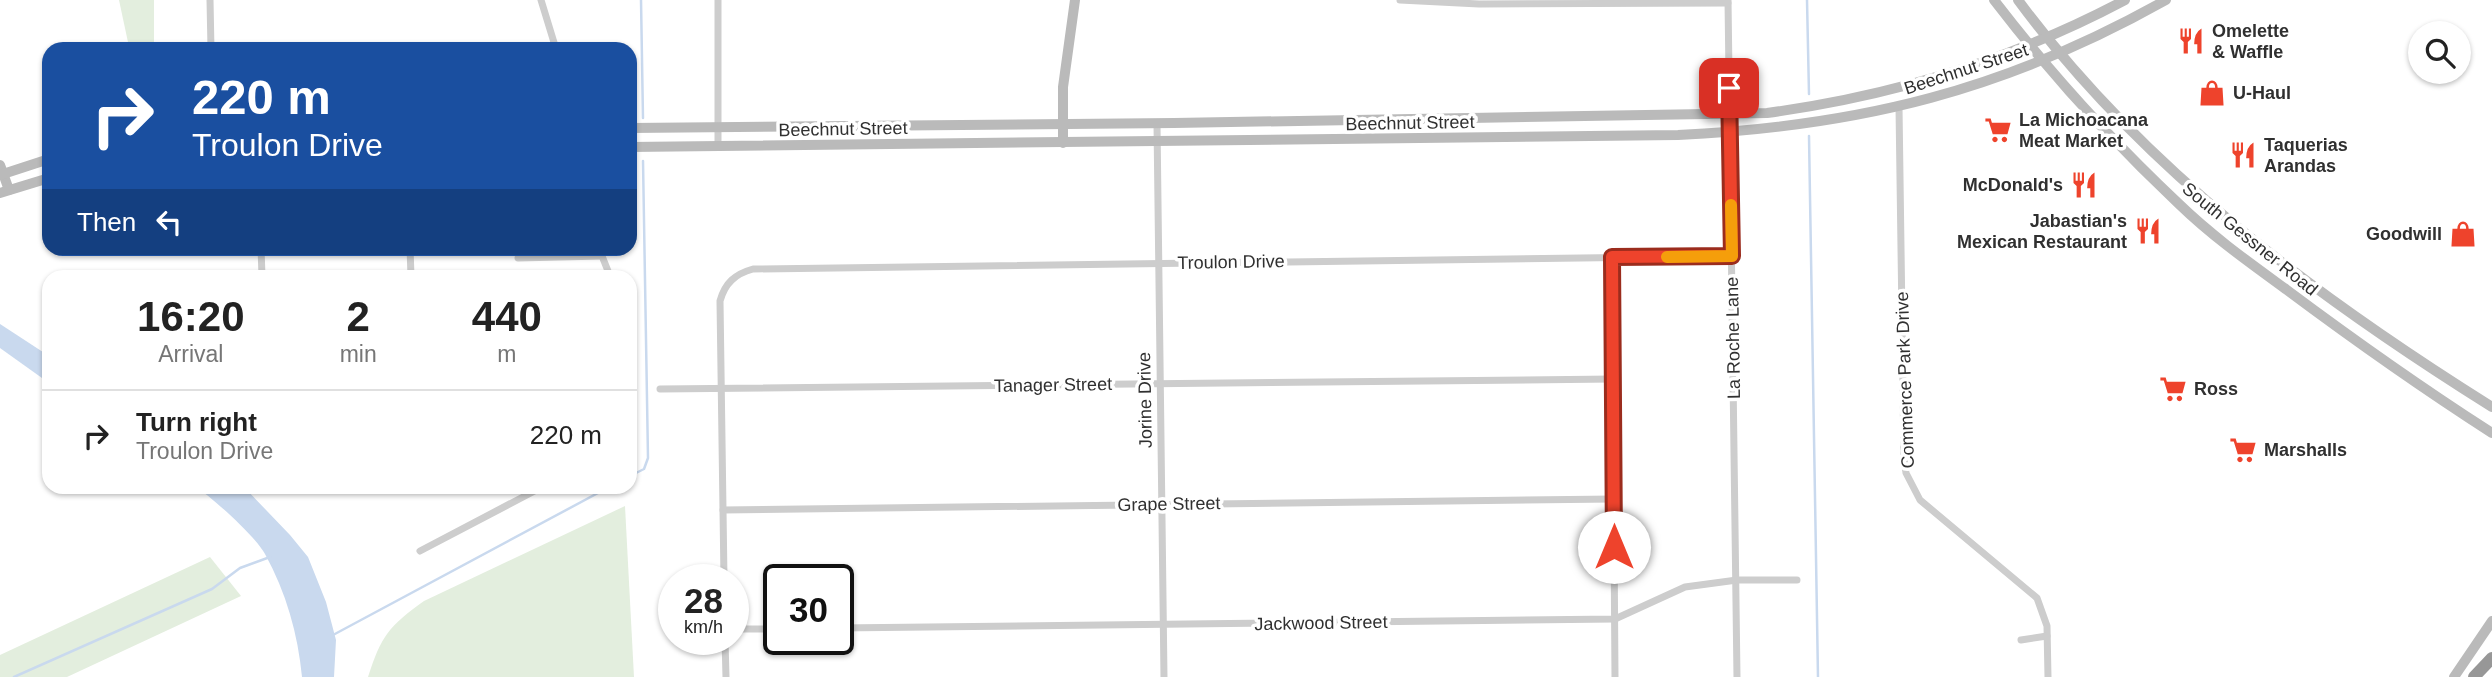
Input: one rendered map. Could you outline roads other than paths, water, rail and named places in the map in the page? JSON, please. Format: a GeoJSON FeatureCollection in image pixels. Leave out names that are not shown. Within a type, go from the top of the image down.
{"type":"FeatureCollection","features":[{"type":"Feature","properties":{"kind":"highway"},"geometry":{"type":"LineString","coordinates":[[2474,677],[2492,658]]}},
{"type":"Feature","properties":{"kind":"highway"},"geometry":{"type":"LineString","coordinates":[[2486,677],[2492,667]]}},
{"type":"Feature","properties":{"kind":"main road"},"geometry":{"type":"LineString","coordinates":[[1063,143],[1063,87],[1075,0]]}},
{"type":"Feature","properties":{"kind":"main road","name":"South Gessner Road"},"geometry":{"type":"LineString","coordinates":[[1994,0],[2028,45],[2093,118],[2180,206],[2341,331],[2492,433]]}},
{"type":"Feature","properties":{"kind":"main road","name":"South Gessner Road"},"geometry":{"type":"LineString","coordinates":[[2018,0],[2060,54],[2181,180],[2247,235],[2352,313],[2492,407]]}},
{"type":"Feature","properties":{"kind":"main road","name":"Beechnut Street"},"geometry":{"type":"LineString","coordinates":[[637,128],[1157,124],[1730,115],[1797,109],[1941,77],[2028,45],[2125,0]]}},
{"type":"Feature","properties":{"kind":"main road","name":"Beechnut Street"},"geometry":{"type":"LineString","coordinates":[[637,147],[1157,142],[1730,132],[1792,126],[1899,107],[1978,85],[2060,54],[2166,0]]}},
{"type":"Feature","properties":{"kind":"main road"},"geometry":{"type":"LineString","coordinates":[[1549,118],[1549,136]]}},
{"type":"Feature","properties":{"kind":"main road"},"geometry":{"type":"LineString","coordinates":[[1343,121],[1343,139]]}},
{"type":"Feature","properties":{"kind":"main road"},"geometry":{"type":"LineString","coordinates":[[890,126],[890,144]]}},
{"type":"Feature","properties":{"kind":"main road"},"geometry":{"type":"LineString","coordinates":[[42,161],[1,171],[4,192],[42,180]]}},
{"type":"Feature","properties":{"kind":"main road"},"geometry":{"type":"LineString","coordinates":[[2341,331],[2352,313]]}},
{"type":"Feature","properties":{"kind":"main road"},"geometry":{"type":"LineString","coordinates":[[2454,677],[2492,621]]}},
{"type":"Feature","properties":{"kind":"street"},"geometry":{"type":"LineString","coordinates":[[210,0],[211,42]]}},
{"type":"Feature","properties":{"kind":"street"},"geometry":{"type":"LineString","coordinates":[[541,0],[554,42]]}},
{"type":"Feature","properties":{"kind":"street"},"geometry":{"type":"LineString","coordinates":[[718,0],[718,146]]}},
{"type":"Feature","properties":{"kind":"street"},"geometry":{"type":"LineString","coordinates":[[1400,0],[1479,4],[1728,2]]}},
{"type":"Feature","properties":{"kind":"street","name":"La Roche Lane"},"geometry":{"type":"LineString","coordinates":[[1728,2],[1737,677]]}},
{"type":"Feature","properties":{"kind":"street","name":"Commerce Park Drive"},"geometry":{"type":"LineString","coordinates":[[1899,107],[1906,474],[1920,500],[2037,598],[2047,626],[2048,677]]}},
{"type":"Feature","properties":{"kind":"street","name":"Jorine Drive"},"geometry":{"type":"LineString","coordinates":[[1157,124],[1164,677]]}},
{"type":"Feature","properties":{"kind":"street"},"geometry":{"type":"LineString","coordinates":[[518,258],[546,256]]}},
{"type":"Feature","properties":{"kind":"street","name":"Troulon Drive"},"geometry":{"type":"LineString","coordinates":[[721,388],[720,301],[726,286],[733,278],[753,269],[1732,256]]}},
{"type":"Feature","properties":{"kind":"street"},"geometry":{"type":"LineString","coordinates":[[1612,257],[1615,677]]}},
{"type":"Feature","properties":{"kind":"street","name":"Tanager Street"},"geometry":{"type":"LineString","coordinates":[[660,389],[1613,379]]}},
{"type":"Feature","properties":{"kind":"street"},"geometry":{"type":"LineString","coordinates":[[721,388],[724,564]]}},
{"type":"Feature","properties":{"kind":"street"},"geometry":{"type":"LineString","coordinates":[[420,551],[529,494]]}},
{"type":"Feature","properties":{"kind":"street","name":"Grape Street"},"geometry":{"type":"LineString","coordinates":[[723,510],[1614,499]]}},
{"type":"Feature","properties":{"kind":"street","name":"Jackwood Street"},"geometry":{"type":"LineString","coordinates":[[854,628],[1615,619],[1682,588],[1737,580],[1797,580]]}},
{"type":"Feature","properties":{"kind":"street"},"geometry":{"type":"LineString","coordinates":[[2021,640],[2046,636]]}},
{"type":"Feature","properties":{"kind":"street"},"geometry":{"type":"LineString","coordinates":[[725,655],[726,677]]}},
{"type":"Feature","properties":{"kind":"water"},"geometry":{"type":"Polygon","coordinates":[[[0,324],[42,351],[42,378],[0,348],[0,324]]]}},
{"type":"Feature","properties":{"kind":"water"},"geometry":{"type":"Polygon","coordinates":[[[205,494],[251,494],[308,557],[326,602],[336,640],[334,677],[302,677],[290,614],[265,554],[234,518],[205,494]]]}},
{"type":"Feature","properties":{"kind":"waterway"},"geometry":{"type":"LineString","coordinates":[[641,0],[643,118]]}},
{"type":"Feature","properties":{"kind":"waterway"},"geometry":{"type":"LineString","coordinates":[[1807,0],[1809,94]]}},
{"type":"Feature","properties":{"kind":"waterway"},"geometry":{"type":"LineString","coordinates":[[1809,136],[1818,677]]}},
{"type":"Feature","properties":{"kind":"waterway"},"geometry":{"type":"LineString","coordinates":[[637,472],[644,469],[648,458],[643,161]]}},
{"type":"Feature","properties":{"kind":"waterway"},"geometry":{"type":"LineString","coordinates":[[333,635],[596,494]]}},
{"type":"Feature","properties":{"kind":"waterway"},"geometry":{"type":"LineString","coordinates":[[14,677],[212,589],[240,568],[270,557]]}},
{"type":"Feature","properties":{"kind":"place","name":"Omelette & Waffle"},"geometry":{"type":"Point","coordinates":[2191,41]}},
{"type":"Feature","properties":{"kind":"place","name":"U-Haul"},"geometry":{"type":"Point","coordinates":[2212,93]}},
{"type":"Feature","properties":{"kind":"place","name":"La Michoacana Meat Market"},"geometry":{"type":"Point","coordinates":[1998,130]}},
{"type":"Feature","properties":{"kind":"place","name":"Taquerias Arandas"},"geometry":{"type":"Point","coordinates":[2243,155]}},
{"type":"Feature","properties":{"kind":"place","name":"McDonald's"},"geometry":{"type":"Point","coordinates":[2084,185]}},
{"type":"Feature","properties":{"kind":"place","name":"Jabastian's Mexican Restaurant"},"geometry":{"type":"Point","coordinates":[2148,231]}},
{"type":"Feature","properties":{"kind":"place","name":"Goodwill"},"geometry":{"type":"Point","coordinates":[2463,234]}},
{"type":"Feature","properties":{"kind":"place","name":"Ross"},"geometry":{"type":"Point","coordinates":[2173,389]}},
{"type":"Feature","properties":{"kind":"place","name":"Marshalls"},"geometry":{"type":"Point","coordinates":[2243,450]}}]}
